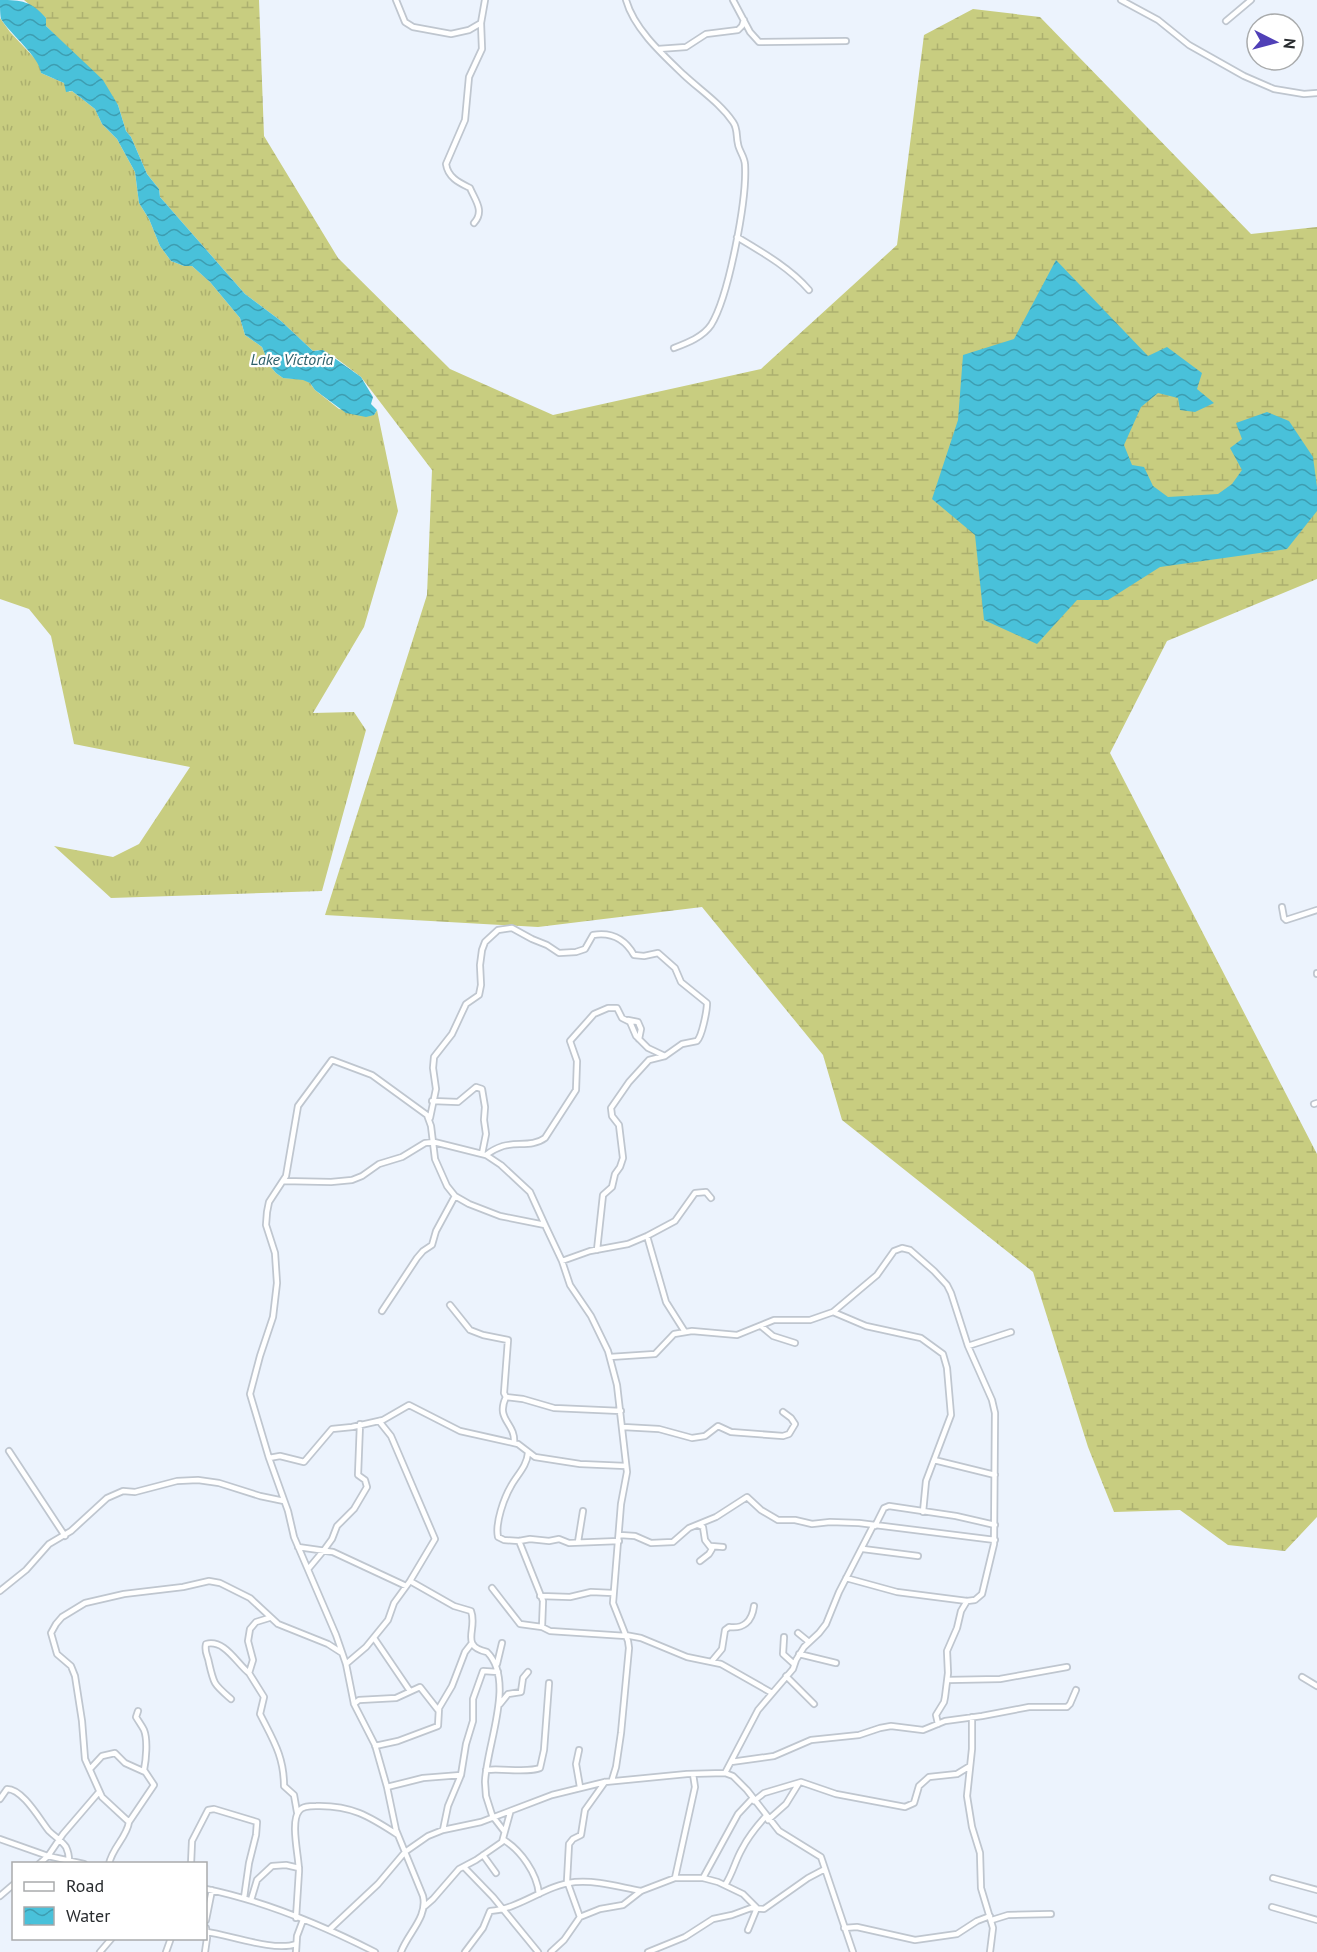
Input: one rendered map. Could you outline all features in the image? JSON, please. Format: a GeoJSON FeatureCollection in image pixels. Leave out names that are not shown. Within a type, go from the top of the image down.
{"type":"FeatureCollection","features":[{"type":"Feature","properties":{"kind":"street"},"geometry":{"type":"LineString","coordinates":[[396,0],[405,22],[413,27],[451,34],[469,30],[481,24]]}},
{"type":"Feature","properties":{"kind":"street"},"geometry":{"type":"LineString","coordinates":[[474,223],[479,218],[480,209],[470,188],[461,185],[452,177],[447,171],[446,164],[465,120],[469,77],[482,49],[481,24],[485,0]]}},
{"type":"Feature","properties":{"kind":"street"},"geometry":{"type":"LineString","coordinates":[[626,0],[634,19],[658,48],[684,75],[721,107],[735,125],[738,146],[745,167],[737,237],[725,288],[712,323],[702,334],[674,348]]}},
{"type":"Feature","properties":{"kind":"street"},"geometry":{"type":"LineString","coordinates":[[733,0],[756,41],[762,43],[846,41]]}},
{"type":"Feature","properties":{"kind":"street"},"geometry":{"type":"LineString","coordinates":[[1120,0],[1158,20],[1189,45],[1244,76],[1274,88],[1304,94],[1317,93]]}},
{"type":"Feature","properties":{"kind":"street"},"geometry":{"type":"LineString","coordinates":[[1226,21],[1251,0]]}},
{"type":"Feature","properties":{"kind":"street"},"geometry":{"type":"LineString","coordinates":[[658,48],[686,47],[706,33],[738,30],[744,20]]}},
{"type":"Feature","properties":{"kind":"street"},"geometry":{"type":"LineString","coordinates":[[737,237],[766,254],[801,280],[809,290]]}},
{"type":"Feature","properties":{"kind":"street"},"geometry":{"type":"LineString","coordinates":[[1282,908],[1286,920],[1317,910]]}},
{"type":"Feature","properties":{"kind":"street"},"geometry":{"type":"LineString","coordinates":[[545,1225],[500,1216],[454,1196],[435,1159],[432,1142],[430,1119],[436,1089],[434,1057],[452,1034],[466,1004],[479,995],[482,985],[480,965],[483,946],[490,936],[502,928],[512,928],[559,953],[580,951],[587,946],[593,935],[612,935],[623,941],[634,955],[644,956],[655,953],[660,955],[663,960],[675,968],[681,982],[708,1005],[700,1038],[682,1044],[665,1056],[649,1060],[629,1082],[611,1110],[612,1116],[619,1125],[623,1158],[615,1173],[612,1187],[603,1195],[597,1250]]}},
{"type":"Feature","properties":{"kind":"street"},"geometry":{"type":"LineString","coordinates":[[484,1155],[502,1146],[518,1146],[545,1138],[576,1090],[577,1061],[570,1041],[594,1014],[613,1007],[618,1010],[623,1020],[628,1020],[632,1024],[634,1034],[648,1048],[665,1056]]}},
{"type":"Feature","properties":{"kind":"street"},"geometry":{"type":"LineString","coordinates":[[648,1048],[649,1060]]}},
{"type":"Feature","properties":{"kind":"street"},"geometry":{"type":"LineString","coordinates":[[401,1952],[423,1913],[425,1906],[423,1896],[398,1835],[375,1746],[354,1704],[346,1664],[309,1568],[298,1547],[250,1390],[274,1312],[277,1283],[275,1253],[266,1225],[270,1202],[283,1181],[288,1164],[298,1106],[332,1060],[372,1075],[430,1119]]}},
{"type":"Feature","properties":{"kind":"street"},"geometry":{"type":"LineString","coordinates":[[432,1101],[458,1102],[472,1089],[476,1087],[482,1089],[486,1110],[484,1155]]}},
{"type":"Feature","properties":{"kind":"street"},"geometry":{"type":"LineString","coordinates":[[283,1181],[352,1180],[363,1176],[380,1164],[399,1158],[420,1145],[432,1142],[484,1155],[501,1165],[530,1192],[562,1261],[570,1286],[591,1316],[610,1357],[621,1411],[626,1466],[620,1541],[612,1593],[613,1603],[629,1648],[621,1733],[615,1775],[612,1780]]}},
{"type":"Feature","properties":{"kind":"street"},"geometry":{"type":"LineString","coordinates":[[562,1261],[597,1250],[628,1244],[647,1236],[675,1221],[696,1193],[706,1192],[711,1198]]}},
{"type":"Feature","properties":{"kind":"street"},"geometry":{"type":"LineString","coordinates":[[382,1311],[417,1258],[432,1245],[436,1230],[454,1196]]}},
{"type":"Feature","properties":{"kind":"street"},"geometry":{"type":"LineString","coordinates":[[647,1236],[666,1302],[685,1332]]}},
{"type":"Feature","properties":{"kind":"street"},"geometry":{"type":"LineString","coordinates":[[610,1357],[655,1354],[672,1335],[685,1332],[737,1335],[778,1319],[810,1320],[834,1312],[877,1275],[894,1251],[905,1248],[934,1270],[947,1285],[995,1413],[995,1540],[984,1590],[978,1598],[967,1600],[897,1592],[846,1578]]}},
{"type":"Feature","properties":{"kind":"street"},"geometry":{"type":"LineString","coordinates":[[450,1305],[470,1330],[478,1334],[508,1340],[504,1393],[506,1397],[503,1405],[504,1420],[514,1432],[514,1443]]}},
{"type":"Feature","properties":{"kind":"street"},"geometry":{"type":"LineString","coordinates":[[834,1312],[866,1326],[921,1338],[943,1354],[947,1368],[951,1415],[926,1481],[923,1512]]}},
{"type":"Feature","properties":{"kind":"street"},"geometry":{"type":"LineString","coordinates":[[761,1326],[773,1336],[795,1342]]}},
{"type":"Feature","properties":{"kind":"street"},"geometry":{"type":"LineString","coordinates":[[968,1346],[1011,1332]]}},
{"type":"Feature","properties":{"kind":"street"},"geometry":{"type":"LineString","coordinates":[[506,1397],[554,1408],[621,1411]]}},
{"type":"Feature","properties":{"kind":"street"},"geometry":{"type":"LineString","coordinates":[[269,1458],[280,1456],[304,1462],[332,1429],[379,1421],[411,1405],[460,1431],[514,1443],[535,1457],[579,1464],[626,1466]]}},
{"type":"Feature","properties":{"kind":"street"},"geometry":{"type":"LineString","coordinates":[[623,1427],[658,1429],[692,1437],[705,1436],[718,1426],[731,1432],[783,1436],[789,1434],[795,1424],[783,1412]]}},
{"type":"Feature","properties":{"kind":"street"},"geometry":{"type":"LineString","coordinates":[[346,1664],[374,1638],[388,1620],[394,1603],[433,1543],[435,1535],[391,1436],[379,1421]]}},
{"type":"Feature","properties":{"kind":"street"},"geometry":{"type":"LineString","coordinates":[[309,1568],[332,1539],[337,1526],[354,1509],[368,1485],[358,1475],[360,1425]]}},
{"type":"Feature","properties":{"kind":"street"},"geometry":{"type":"LineString","coordinates":[[9,1451],[65,1536]]}},
{"type":"Feature","properties":{"kind":"street"},"geometry":{"type":"LineString","coordinates":[[528,1453],[528,1460],[509,1489],[497,1533],[500,1538],[521,1541],[559,1539],[567,1543],[620,1541]]}},
{"type":"Feature","properties":{"kind":"street"},"geometry":{"type":"LineString","coordinates":[[528,1460],[535,1457]]}},
{"type":"Feature","properties":{"kind":"street"},"geometry":{"type":"LineString","coordinates":[[934,1460],[995,1475]]}},
{"type":"Feature","properties":{"kind":"street"},"geometry":{"type":"LineString","coordinates":[[0,1591],[16,1580],[49,1544],[65,1536],[107,1498],[128,1490],[135,1491],[177,1481],[198,1480],[219,1483],[284,1501]]}},
{"type":"Feature","properties":{"kind":"street"},"geometry":{"type":"LineString","coordinates":[[620,1535],[635,1536],[646,1542],[668,1543],[676,1540],[689,1528],[716,1517],[747,1497],[761,1510],[778,1520],[795,1520],[812,1524],[830,1521],[995,1540]]}},
{"type":"Feature","properties":{"kind":"street"},"geometry":{"type":"LineString","coordinates":[[725,1773],[758,1710],[793,1669],[798,1654],[826,1624],[846,1578],[884,1508],[887,1506],[956,1516],[995,1525]]}},
{"type":"Feature","properties":{"kind":"street"},"geometry":{"type":"LineString","coordinates":[[578,1542],[583,1511]]}},
{"type":"Feature","properties":{"kind":"street"},"geometry":{"type":"LineString","coordinates":[[698,1525],[703,1527],[705,1540],[711,1546],[723,1547]]}},
{"type":"Feature","properties":{"kind":"street"},"geometry":{"type":"LineString","coordinates":[[521,1541],[525,1560],[543,1606],[542,1628]]}},
{"type":"Feature","properties":{"kind":"street"},"geometry":{"type":"LineString","coordinates":[[700,1561],[711,1552],[711,1546]]}},
{"type":"Feature","properties":{"kind":"street"},"geometry":{"type":"LineString","coordinates":[[298,1547],[324,1550],[342,1556],[454,1606],[471,1611],[473,1617],[470,1636],[472,1643],[479,1650],[490,1654],[497,1669],[500,1686],[499,1705],[486,1770],[486,1796],[494,1818],[504,1831]]}},
{"type":"Feature","properties":{"kind":"street"},"geometry":{"type":"LineString","coordinates":[[863,1549],[918,1556]]}},
{"type":"Feature","properties":{"kind":"street"},"geometry":{"type":"LineString","coordinates":[[129,1822],[99,1792],[83,1752],[82,1721],[73,1669],[57,1654],[51,1633],[62,1617],[85,1603],[124,1594],[178,1588],[209,1581],[220,1583],[250,1598],[269,1618],[291,1631],[328,1644],[342,1653]]}},
{"type":"Feature","properties":{"kind":"street"},"geometry":{"type":"LineString","coordinates":[[492,1588],[520,1624],[550,1631],[641,1638],[687,1657],[726,1666],[772,1693]]}},
{"type":"Feature","properties":{"kind":"street"},"geometry":{"type":"LineString","coordinates":[[540,1596],[570,1597],[591,1592],[612,1593]]}},
{"type":"Feature","properties":{"kind":"street"},"geometry":{"type":"LineString","coordinates":[[938,1724],[936,1715],[944,1702],[948,1680],[947,1651],[967,1600]]}},
{"type":"Feature","properties":{"kind":"street"},"geometry":{"type":"LineString","coordinates":[[712,1661],[722,1649],[727,1628],[737,1629],[744,1626],[753,1613],[754,1606]]}},
{"type":"Feature","properties":{"kind":"street"},"geometry":{"type":"LineString","coordinates":[[249,1674],[253,1660],[248,1641],[250,1629],[256,1622],[269,1618]]}},
{"type":"Feature","properties":{"kind":"street"},"geometry":{"type":"LineString","coordinates":[[798,1633],[809,1642]]}},
{"type":"Feature","properties":{"kind":"street"},"geometry":{"type":"LineString","coordinates":[[784,1637],[783,1654],[794,1664]]}},
{"type":"Feature","properties":{"kind":"street"},"geometry":{"type":"LineString","coordinates":[[374,1638],[410,1690]]}},
{"type":"Feature","properties":{"kind":"street"},"geometry":{"type":"LineString","coordinates":[[231,1699],[213,1681],[209,1660],[205,1653],[206,1644],[212,1643],[222,1647],[236,1658],[264,1697],[260,1714],[279,1750],[284,1771],[284,1786],[294,1795],[297,1812],[296,1842],[299,1868],[296,1918]]}},
{"type":"Feature","properties":{"kind":"street"},"geometry":{"type":"LineString","coordinates":[[375,1746],[436,1728],[438,1710],[456,1678],[465,1652],[472,1643]]}},
{"type":"Feature","properties":{"kind":"street"},"geometry":{"type":"LineString","coordinates":[[497,1669],[502,1643]]}},
{"type":"Feature","properties":{"kind":"street"},"geometry":{"type":"LineString","coordinates":[[798,1654],[836,1663]]}},
{"type":"Feature","properties":{"kind":"street"},"geometry":{"type":"LineString","coordinates":[[948,1680],[1000,1679],[1067,1667]]}},
{"type":"Feature","properties":{"kind":"street"},"geometry":{"type":"LineString","coordinates":[[443,1830],[448,1806],[461,1775],[471,1729],[473,1699],[478,1683],[483,1671],[497,1669]]}},
{"type":"Feature","properties":{"kind":"street"},"geometry":{"type":"LineString","coordinates":[[499,1705],[508,1694],[522,1691],[523,1678],[528,1672]]}},
{"type":"Feature","properties":{"kind":"street"},"geometry":{"type":"LineString","coordinates":[[786,1676],[814,1704]]}},
{"type":"Feature","properties":{"kind":"street"},"geometry":{"type":"LineString","coordinates":[[1302,1677],[1317,1686]]}},
{"type":"Feature","properties":{"kind":"street"},"geometry":{"type":"LineString","coordinates":[[486,1770],[505,1768],[528,1771],[540,1768],[544,1750],[549,1683]]}},
{"type":"Feature","properties":{"kind":"street"},"geometry":{"type":"LineString","coordinates":[[500,1686],[508,1694]]}},
{"type":"Feature","properties":{"kind":"street"},"geometry":{"type":"LineString","coordinates":[[354,1704],[359,1700],[396,1698],[418,1687],[423,1688],[438,1710]]}},
{"type":"Feature","properties":{"kind":"street"},"geometry":{"type":"LineString","coordinates":[[731,1762],[774,1756],[811,1740],[860,1735],[891,1726],[923,1730],[945,1721],[1037,1706],[1067,1707],[1076,1690]]}},
{"type":"Feature","properties":{"kind":"street"},"geometry":{"type":"LineString","coordinates":[[138,1711],[136,1717],[145,1733],[148,1757],[145,1772]]}},
{"type":"Feature","properties":{"kind":"street"},"geometry":{"type":"LineString","coordinates":[[972,1717],[968,1804],[980,1853],[981,1888],[991,1918],[993,1936],[990,1952]]}},
{"type":"Feature","properties":{"kind":"street"},"geometry":{"type":"LineString","coordinates":[[579,1750],[576,1764],[580,1787]]}},
{"type":"Feature","properties":{"kind":"street"},"geometry":{"type":"LineString","coordinates":[[90,1769],[102,1756],[114,1753],[125,1763],[145,1772],[153,1782],[154,1787],[129,1822],[127,1831],[109,1862]]}},
{"type":"Feature","properties":{"kind":"street"},"geometry":{"type":"LineString","coordinates":[[703,1878],[738,1814],[753,1800],[768,1791],[805,1783],[836,1794],[905,1807],[914,1803],[919,1786],[929,1777],[957,1774],[970,1766]]}},
{"type":"Feature","properties":{"kind":"street"},"geometry":{"type":"LineString","coordinates":[[330,1929],[378,1884],[405,1852],[428,1836],[443,1830],[494,1818],[552,1795],[612,1780],[725,1773],[733,1776],[749,1793],[779,1832],[821,1857],[853,1952]]}},
{"type":"Feature","properties":{"kind":"street"},"geometry":{"type":"LineString","coordinates":[[675,1878],[694,1786],[693,1774]]}},
{"type":"Feature","properties":{"kind":"street"},"geometry":{"type":"LineString","coordinates":[[387,1787],[423,1778],[461,1775]]}},
{"type":"Feature","properties":{"kind":"street"},"geometry":{"type":"LineString","coordinates":[[580,1917],[568,1884],[569,1844],[573,1839],[581,1836],[585,1810],[605,1782]]}},
{"type":"Feature","properties":{"kind":"street"},"geometry":{"type":"LineString","coordinates":[[725,1885],[734,1871],[736,1859],[742,1847],[767,1818],[786,1804],[799,1783]]}},
{"type":"Feature","properties":{"kind":"street"},"geometry":{"type":"LineString","coordinates":[[0,1799],[7,1789],[12,1789],[36,1810],[44,1824],[67,1848],[69,1861]]}},
{"type":"Feature","properties":{"kind":"street"},"geometry":{"type":"LineString","coordinates":[[40,1862],[48,1856],[58,1840],[99,1792]]}},
{"type":"Feature","properties":{"kind":"street"},"geometry":{"type":"LineString","coordinates":[[297,1812],[310,1806],[346,1808],[367,1815],[398,1835]]}},
{"type":"Feature","properties":{"kind":"street"},"geometry":{"type":"LineString","coordinates":[[191,1862],[192,1840],[208,1810],[214,1809],[257,1822],[244,1898]]}},
{"type":"Feature","properties":{"kind":"street"},"geometry":{"type":"LineString","coordinates":[[504,1840],[504,1831],[511,1812]]}},
{"type":"Feature","properties":{"kind":"street"},"geometry":{"type":"LineString","coordinates":[[0,1839],[48,1856],[76,1862]]}},
{"type":"Feature","properties":{"kind":"street"},"geometry":{"type":"LineString","coordinates":[[504,1840],[515,1849],[532,1871],[539,1894]]}},
{"type":"Feature","properties":{"kind":"street"},"geometry":{"type":"LineString","coordinates":[[425,1906],[456,1872],[504,1840]]}},
{"type":"Feature","properties":{"kind":"street"},"geometry":{"type":"LineString","coordinates":[[483,1855],[496,1873]]}},
{"type":"Feature","properties":{"kind":"street"},"geometry":{"type":"LineString","coordinates":[[251,1900],[257,1881],[272,1866],[286,1865],[299,1868]]}},
{"type":"Feature","properties":{"kind":"street"},"geometry":{"type":"LineString","coordinates":[[464,1867],[496,1901],[538,1952]]}},
{"type":"Feature","properties":{"kind":"street"},"geometry":{"type":"LineString","coordinates":[[648,1952],[685,1937],[712,1918],[732,1915],[747,1909],[768,1907],[808,1878],[825,1869]]}},
{"type":"Feature","properties":{"kind":"street"},"geometry":{"type":"LineString","coordinates":[[551,1952],[564,1940],[580,1917],[600,1909],[622,1905],[641,1891],[675,1878],[703,1878],[725,1885],[743,1894],[757,1908]]}},
{"type":"Feature","properties":{"kind":"street"},"geometry":{"type":"LineString","coordinates":[[1273,1878],[1317,1890]]}},
{"type":"Feature","properties":{"kind":"street"},"geometry":{"type":"LineString","coordinates":[[490,1911],[503,1910],[574,1882],[607,1883],[641,1891]]}},
{"type":"Feature","properties":{"kind":"street"},"geometry":{"type":"LineString","coordinates":[[0,1896],[12,1886]]}},
{"type":"Feature","properties":{"kind":"street"},"geometry":{"type":"LineString","coordinates":[[207,1889],[251,1900],[330,1929],[375,1952]]}},
{"type":"Feature","properties":{"kind":"street"},"geometry":{"type":"LineString","coordinates":[[207,1915],[212,1890]]}},
{"type":"Feature","properties":{"kind":"street"},"geometry":{"type":"LineString","coordinates":[[465,1952],[483,1928],[496,1901]]}},
{"type":"Feature","properties":{"kind":"street"},"geometry":{"type":"LineString","coordinates":[[1272,1907],[1317,1920]]}},
{"type":"Feature","properties":{"kind":"street"},"geometry":{"type":"LineString","coordinates":[[748,1930],[757,1908]]}},
{"type":"Feature","properties":{"kind":"street"},"geometry":{"type":"LineString","coordinates":[[844,1928],[856,1928],[915,1940],[957,1934],[977,1921],[991,1918],[1008,1915],[1051,1914]]}},
{"type":"Feature","properties":{"kind":"street"},"geometry":{"type":"LineString","coordinates":[[296,1952],[303,1920]]}},
{"type":"Feature","properties":{"kind":"street"},"geometry":{"type":"LineString","coordinates":[[207,1930],[269,1945],[296,1944]]}},
{"type":"Feature","properties":{"kind":"street"},"geometry":{"type":"LineString","coordinates":[[100,1952],[110,1940]]}},
{"type":"Feature","properties":{"kind":"green space"},"geometry":{"type":"Polygon","coordinates":[[[24,0],[259,0],[264,136],[338,258],[450,369],[553,415],[761,369],[897,245],[924,35],[973,9],[1040,17],[1251,234],[1317,227],[1317,579],[1167,641],[1110,753],[1317,1154],[1317,1517],[1285,1551],[1228,1545],[1180,1510],[1114,1512],[1088,1447],[1033,1272],[842,1120],[823,1055],[702,907],[538,927],[325,915],[427,595],[432,470],[361,377],[336,358],[318,350],[313,351],[281,321],[245,294],[160,197],[159,189],[147,174],[131,137],[126,131],[118,105],[83,63],[46,26],[46,18],[24,0]]]}},
{"type":"Feature","properties":{"kind":"green space"},"geometry":{"type":"Polygon","coordinates":[[[0,18],[40,64],[41,73],[64,83],[69,92],[72,91],[95,109],[102,124],[117,139],[135,172],[139,203],[149,219],[160,246],[171,261],[184,266],[192,266],[210,282],[240,318],[245,335],[262,347],[270,366],[276,373],[283,378],[303,379],[310,383],[315,390],[339,409],[374,415],[377,410],[398,511],[364,627],[313,713],[354,712],[366,730],[322,891],[111,898],[54,846],[113,857],[139,844],[190,767],[74,744],[51,636],[29,609],[0,599],[0,18]]]}},
{"type":"Feature","properties":{"kind":"water","name":"Lake Victoria"},"geometry":{"type":"Polygon","coordinates":[[[0,0],[20,1],[36,8],[46,18],[46,26],[103,80],[118,105],[126,131],[131,137],[147,174],[159,189],[160,197],[245,294],[281,321],[313,351],[323,350],[361,377],[373,397],[371,404],[377,410],[374,415],[366,417],[346,413],[315,390],[310,383],[283,378],[276,373],[270,366],[262,347],[245,335],[240,318],[210,282],[192,266],[184,266],[171,261],[160,246],[149,219],[139,203],[135,172],[117,139],[102,124],[95,109],[72,91],[66,92],[64,83],[41,73],[30,53],[1,19],[0,0]]]}},
{"type":"Feature","properties":{"kind":"water"},"geometry":{"type":"Polygon","coordinates":[[[1056,260],[1148,356],[1167,347],[1202,373],[1197,389],[1214,403],[1195,412],[1180,410],[1178,398],[1158,393],[1141,407],[1124,445],[1132,465],[1144,467],[1153,486],[1168,497],[1218,494],[1232,484],[1242,470],[1230,448],[1242,439],[1236,423],[1267,412],[1289,421],[1313,457],[1317,511],[1287,549],[1160,567],[1108,600],[1077,600],[1037,644],[984,620],[975,535],[932,499],[958,420],[963,355],[1014,339],[1056,260]]]}}]}
